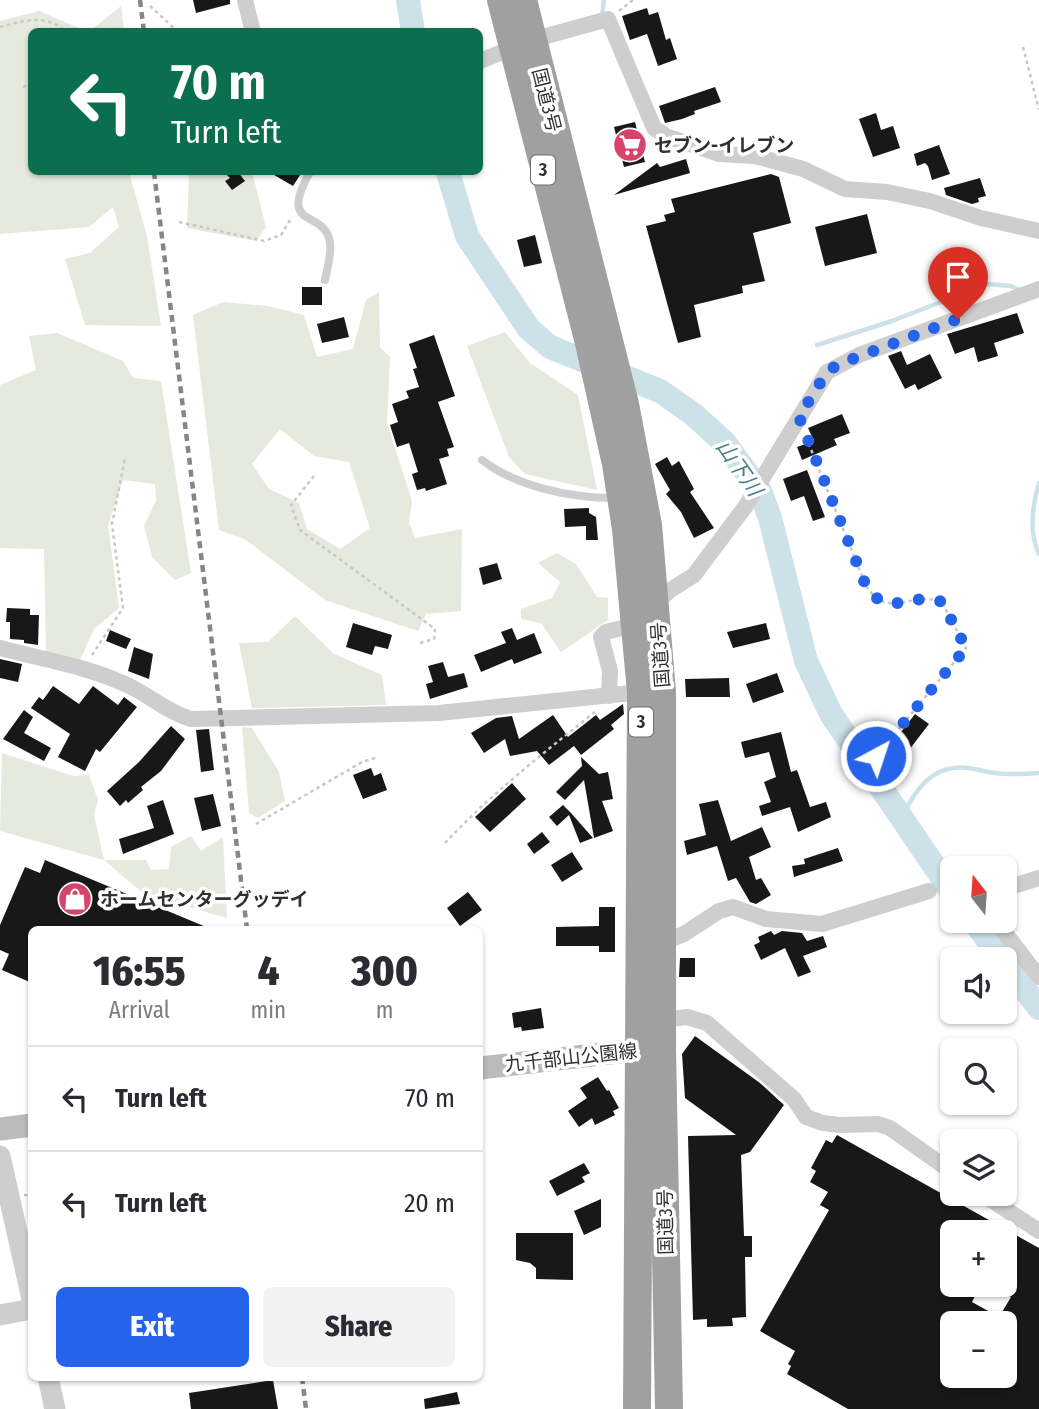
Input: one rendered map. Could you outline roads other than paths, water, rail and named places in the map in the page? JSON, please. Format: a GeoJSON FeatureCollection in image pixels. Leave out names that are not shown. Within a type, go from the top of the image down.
{"type":"FeatureCollection","features":[{"type":"Feature","properties":{"kind":"highway","name":"国道3号"},"geometry":{"type":"LineString","coordinates":[[501,0],[523,44],[614,401],[649,525],[662,692],[661,1020],[651,1049],[637,1409]]}},
{"type":"Feature","properties":{"kind":"highway","name":"国道3号"},"geometry":{"type":"LineString","coordinates":[[523,0],[523,44]]}},
{"type":"Feature","properties":{"kind":"highway","name":"国道3号"},"geometry":{"type":"LineString","coordinates":[[614,401],[641,692],[651,1049],[669,1409]]}},
{"type":"Feature","properties":{"kind":"main road","name":"九千部山公園線"},"geometry":{"type":"LineString","coordinates":[[483,1068],[651,1049]]}},
{"type":"Feature","properties":{"kind":"main road"},"geometry":{"type":"LineString","coordinates":[[0,1129],[28,1126]]}},
{"type":"Feature","properties":{"kind":"street"},"geometry":{"type":"LineString","coordinates":[[246,0],[252,28]]}},
{"type":"Feature","properties":{"kind":"street"},"geometry":{"type":"LineString","coordinates":[[483,60],[523,44],[602,21],[654,128],[666,136],[719,154],[772,159],[803,169],[845,189],[887,192],[930,201],[981,218],[1039,231]]}},
{"type":"Feature","properties":{"kind":"street"},"geometry":{"type":"LineString","coordinates":[[609,696],[610,671],[601,637],[606,632],[634,625],[669,591],[694,575],[748,501],[827,372],[839,364],[1039,289]]}},
{"type":"Feature","properties":{"kind":"street"},"geometry":{"type":"LineString","coordinates":[[0,648],[82,669],[126,684],[178,716],[191,719],[439,713],[641,692]]}},
{"type":"Feature","properties":{"kind":"street"},"geometry":{"type":"LineString","coordinates":[[1017,885],[1039,878]]}},
{"type":"Feature","properties":{"kind":"street"},"geometry":{"type":"LineString","coordinates":[[662,943],[684,934],[719,911],[733,907],[766,919],[822,924],[929,891]]}},
{"type":"Feature","properties":{"kind":"street"},"geometry":{"type":"LineString","coordinates":[[1005,933],[1039,977]]}},
{"type":"Feature","properties":{"kind":"street"},"geometry":{"type":"LineString","coordinates":[[661,1020],[687,1017],[707,1023],[794,1100],[806,1117],[823,1123],[878,1124],[890,1128],[940,1163]]}},
{"type":"Feature","properties":{"kind":"street"},"geometry":{"type":"LineString","coordinates":[[0,1156],[28,1281]]}},
{"type":"Feature","properties":{"kind":"street"},"geometry":{"type":"LineString","coordinates":[[1000,1206],[1039,1231]]}},
{"type":"Feature","properties":{"kind":"street"},"geometry":{"type":"LineString","coordinates":[[0,1315],[28,1310]]}},
{"type":"Feature","properties":{"kind":"street"},"geometry":{"type":"LineString","coordinates":[[49,1381],[55,1407]]}},
{"type":"Feature","properties":{"kind":"lane"},"geometry":{"type":"LineString","coordinates":[[309,175],[298,200],[298,208],[307,219],[324,230],[330,242],[325,281]]}},
{"type":"Feature","properties":{"kind":"lane"},"geometry":{"type":"LineString","coordinates":[[482,460],[497,471],[523,482],[575,494],[621,497]]}},
{"type":"Feature","properties":{"kind":"waterway","name":"山下川"},"geometry":{"type":"LineString","coordinates":[[408,0],[412,28]]}},
{"type":"Feature","properties":{"kind":"waterway"},"geometry":{"type":"LineString","coordinates":[[602,16],[604,0]]}},
{"type":"Feature","properties":{"kind":"waterway","name":"山下川"},"geometry":{"type":"LineString","coordinates":[[449,175],[467,236],[529,329],[550,347],[660,391],[693,414],[725,443],[760,491],[770,518],[806,661],[831,714],[940,874]]}},
{"type":"Feature","properties":{"kind":"waterway"},"geometry":{"type":"LineString","coordinates":[[817,345],[892,321],[987,284],[1011,286],[1022,291]]}},
{"type":"Feature","properties":{"kind":"waterway"},"geometry":{"type":"LineString","coordinates":[[1039,483],[1033,519],[1034,538],[1039,554]]}},
{"type":"Feature","properties":{"kind":"waterway"},"geometry":{"type":"LineString","coordinates":[[901,820],[918,789],[944,770],[968,768],[1000,774],[1039,773]]}},
{"type":"Feature","properties":{"kind":"waterway","name":"山下川"},"geometry":{"type":"LineString","coordinates":[[983,933],[993,947]]}},
{"type":"Feature","properties":{"kind":"waterway","name":"山下川"},"geometry":{"type":"LineString","coordinates":[[1017,979],[1039,1008]]}},
{"type":"Feature","properties":{"kind":"railway"},"geometry":{"type":"LineString","coordinates":[[140,0],[144,28]]}},
{"type":"Feature","properties":{"kind":"railway"},"geometry":{"type":"LineString","coordinates":[[154,175],[247,926]]}},
{"type":"Feature","properties":{"kind":"railway"},"geometry":{"type":"LineString","coordinates":[[302,1381],[306,1409]]}},
{"type":"Feature","properties":{"kind":"place","name":"セブン-イレブン"},"geometry":{"type":"Point","coordinates":[630,145]}},
{"type":"Feature","properties":{"kind":"place","name":"ホームセンターグッデイ"},"geometry":{"type":"Point","coordinates":[75,899]}}]}
